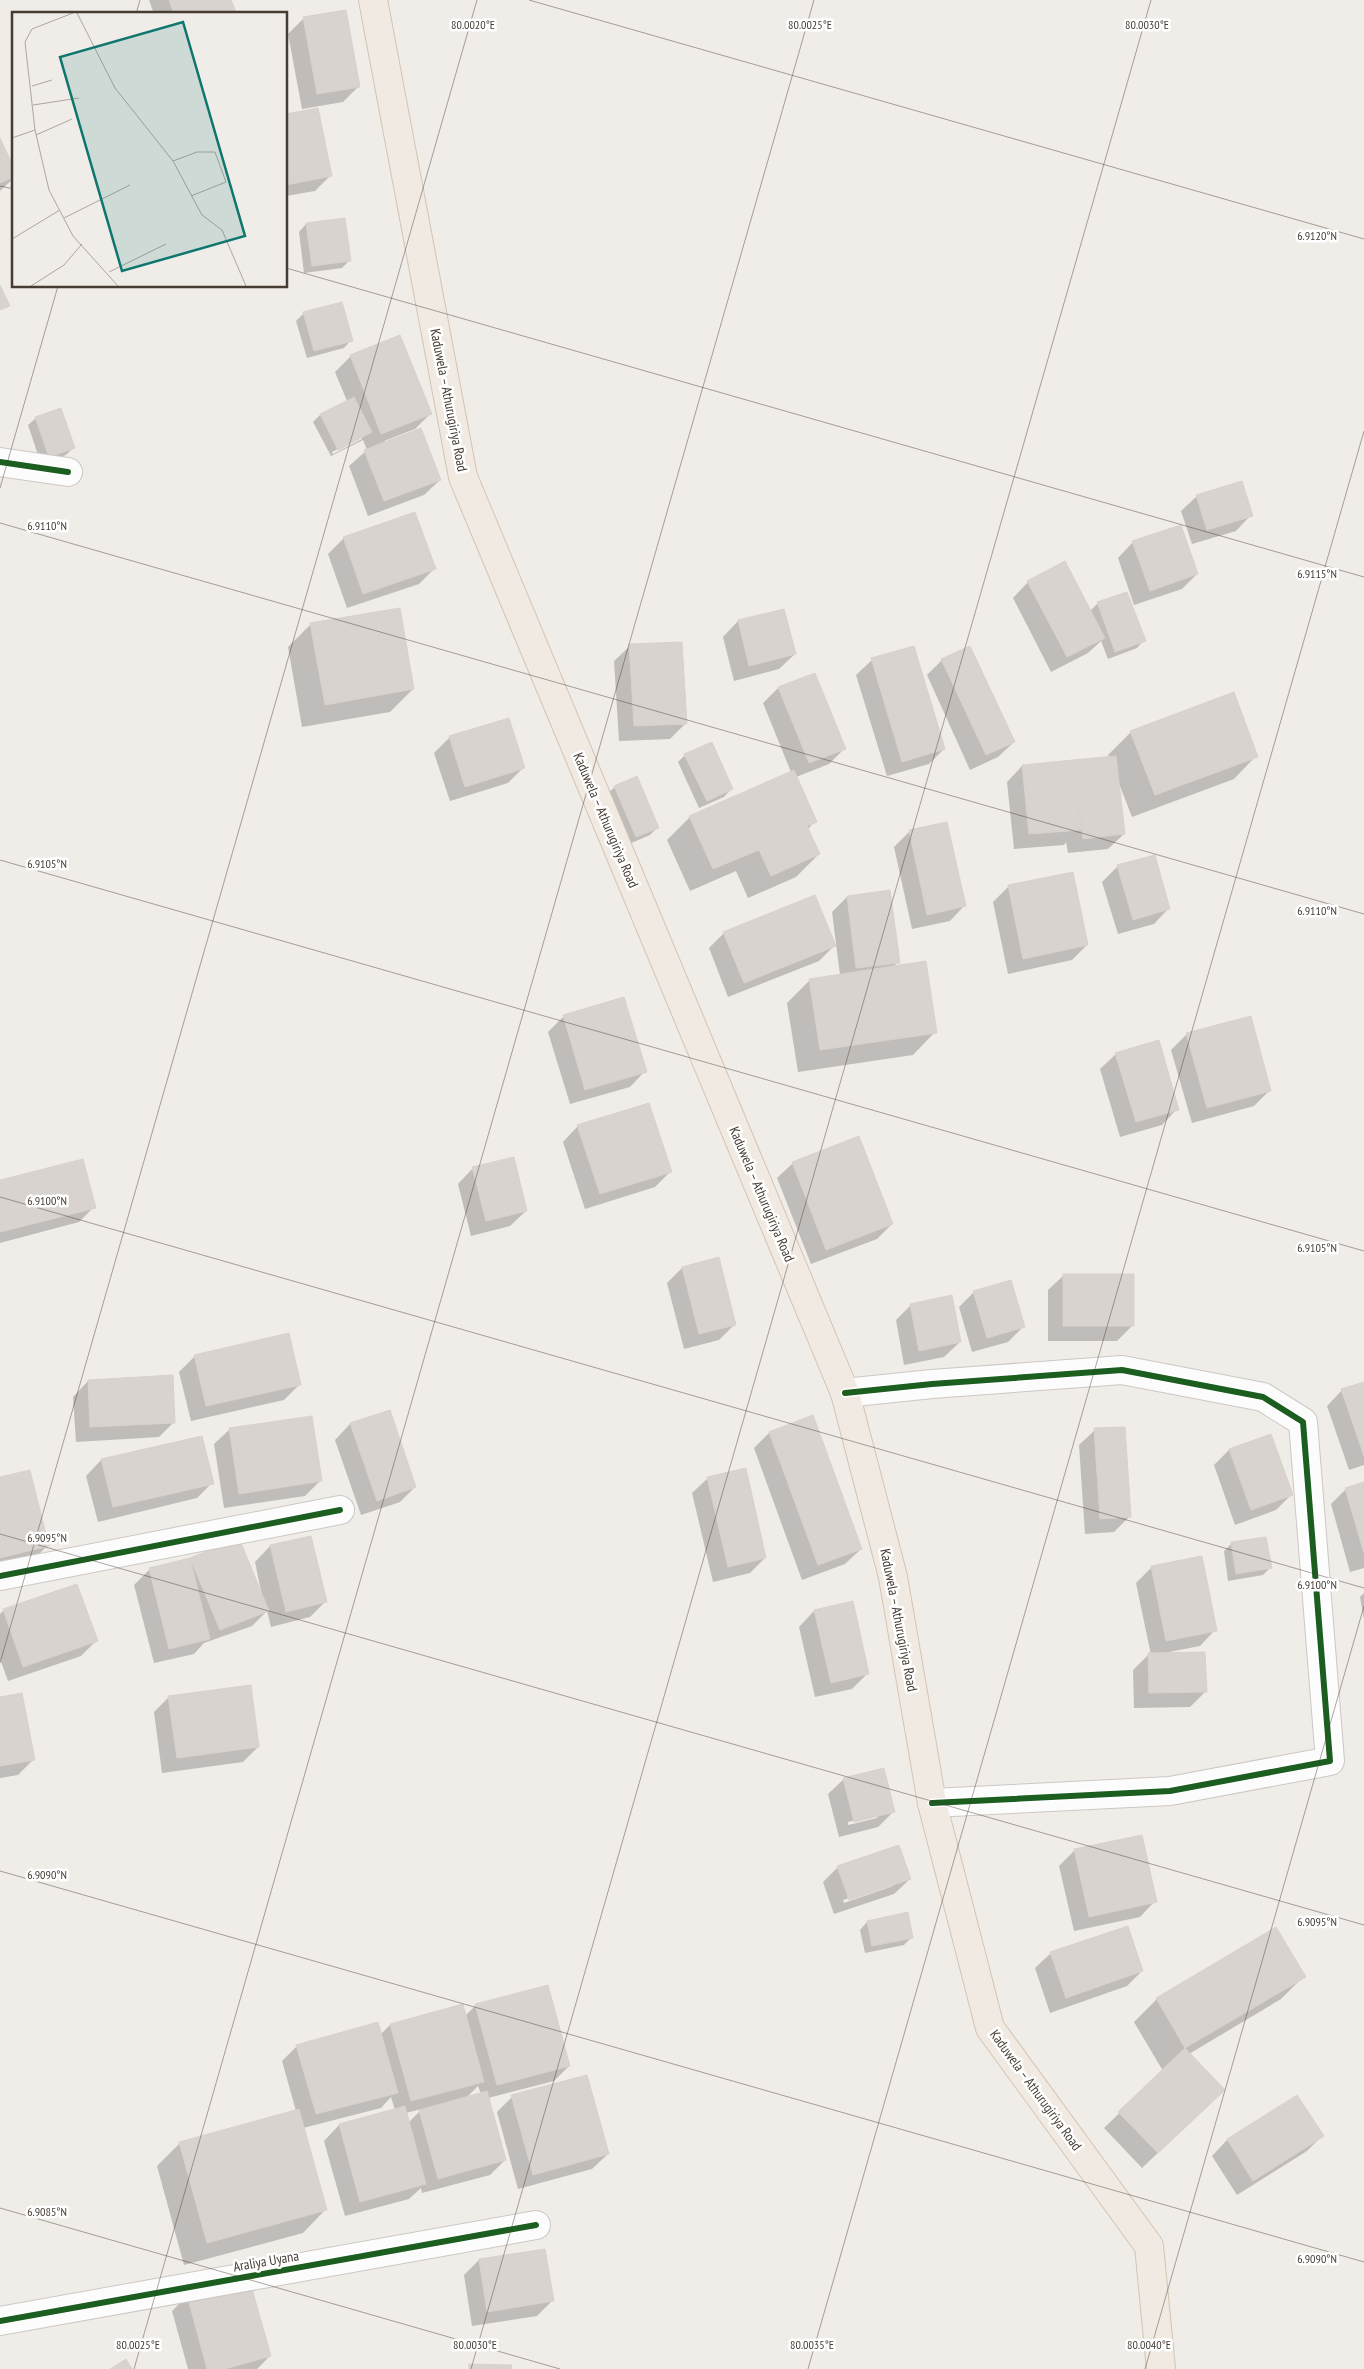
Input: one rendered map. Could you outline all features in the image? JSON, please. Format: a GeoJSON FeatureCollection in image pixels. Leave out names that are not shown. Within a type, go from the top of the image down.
{"type":"FeatureCollection","features":[{"type":"Feature","properties":{"kind":"main road","name":"Kaduwela – Athurugiriya Road"},"geometry":{"type":"LineString","coordinates":[[373,0],[463,477],[845,1393],[893,1576],[932,1803],[990,2028],[1150,2246],[1161,2369]]}},
{"type":"Feature","properties":{"kind":"street"},"geometry":{"type":"LineString","coordinates":[[0,462],[68,472]]}},
{"type":"Feature","properties":{"kind":"street"},"geometry":{"type":"LineString","coordinates":[[845,1393],[932,1384],[1122,1370],[1263,1397],[1303,1422],[1330,1761],[1170,1791],[932,1803]]}},
{"type":"Feature","properties":{"kind":"street"},"geometry":{"type":"LineString","coordinates":[[0,1576],[340,1510]]}},
{"type":"Feature","properties":{"kind":"street","name":"Araliya Uyana"},"geometry":{"type":"LineString","coordinates":[[0,2321],[536,2225]]}},
{"type":"Feature","properties":{"kind":"building"},"geometry":{"type":"Polygon","coordinates":[[[169,0],[231,0],[236,12],[173,12],[169,0]]]}},
{"type":"Feature","properties":{"kind":"building"},"geometry":{"type":"Polygon","coordinates":[[[346,10],[360,87],[317,94],[303,17],[346,10]]]}},
{"type":"Feature","properties":{"kind":"building"},"geometry":{"type":"Polygon","coordinates":[[[318,108],[332,176],[288,185],[288,114],[318,108]]]}},
{"type":"Feature","properties":{"kind":"building"},"geometry":{"type":"Polygon","coordinates":[[[0,138],[12,164],[12,178],[0,183],[0,138]]]}},
{"type":"Feature","properties":{"kind":"building"},"geometry":{"type":"Polygon","coordinates":[[[345,218],[351,261],[312,266],[306,223],[345,218]]]}},
{"type":"Feature","properties":{"kind":"building"},"geometry":{"type":"Polygon","coordinates":[[[0,285],[10,306],[0,310],[0,285]]]}},
{"type":"Feature","properties":{"kind":"building"},"geometry":{"type":"Polygon","coordinates":[[[342,302],[353,341],[314,351],[303,312],[342,302]]]}},
{"type":"Feature","properties":{"kind":"building"},"geometry":{"type":"Polygon","coordinates":[[[400,335],[432,414],[381,434],[350,355],[400,335]]]}},
{"type":"Feature","properties":{"kind":"building"},"geometry":{"type":"Polygon","coordinates":[[[354,397],[372,432],[338,450],[320,414],[354,397]]]}},
{"type":"Feature","properties":{"kind":"building"},"geometry":{"type":"Polygon","coordinates":[[[61,408],[75,448],[49,457],[35,417],[61,408]]]}},
{"type":"Feature","properties":{"kind":"building"},"geometry":{"type":"Polygon","coordinates":[[[421,428],[441,480],[384,501],[364,450],[421,428]]]}},
{"type":"Feature","properties":{"kind":"building"},"geometry":{"type":"Polygon","coordinates":[[[1242,481],[1253,516],[1207,530],[1196,495],[1242,481]]]}},
{"type":"Feature","properties":{"kind":"building"},"geometry":{"type":"Polygon","coordinates":[[[415,512],[436,569],[363,594],[343,537],[415,512]]]}},
{"type":"Feature","properties":{"kind":"building"},"geometry":{"type":"Polygon","coordinates":[[[1181,525],[1198,574],[1150,591],[1132,541],[1181,525]]]}},
{"type":"Feature","properties":{"kind":"building"},"geometry":{"type":"Polygon","coordinates":[[[1065,561],[1105,638],[1067,657],[1027,581],[1065,561]]]}},
{"type":"Feature","properties":{"kind":"building"},"geometry":{"type":"Polygon","coordinates":[[[1127,592],[1146,641],[1115,652],[1097,602],[1127,592]]]}},
{"type":"Feature","properties":{"kind":"building"},"geometry":{"type":"Polygon","coordinates":[[[400,608],[414,689],[325,705],[310,623],[400,608]]]}},
{"type":"Feature","properties":{"kind":"building"},"geometry":{"type":"Polygon","coordinates":[[[784,609],[796,654],[749,666],[738,620],[784,609]]]}},
{"type":"Feature","properties":{"kind":"building"},"geometry":{"type":"Polygon","coordinates":[[[682,642],[687,724],[634,726],[629,644],[682,642]]]}},
{"type":"Feature","properties":{"kind":"building"},"geometry":{"type":"Polygon","coordinates":[[[914,646],[945,749],[902,762],[871,658],[914,646]]]}},
{"type":"Feature","properties":{"kind":"building"},"geometry":{"type":"Polygon","coordinates":[[[970,646],[1015,742],[986,755],[941,659],[970,646]]]}},
{"type":"Feature","properties":{"kind":"building"},"geometry":{"type":"Polygon","coordinates":[[[815,673],[846,749],[809,763],[778,687],[815,673]]]}},
{"type":"Feature","properties":{"kind":"building"},"geometry":{"type":"Polygon","coordinates":[[[1234,692],[1258,757],[1155,795],[1130,731],[1234,692]]]}},
{"type":"Feature","properties":{"kind":"building"},"geometry":{"type":"Polygon","coordinates":[[[509,718],[525,768],[465,787],[449,736],[509,718]]]}},
{"type":"Feature","properties":{"kind":"building"},"geometry":{"type":"Polygon","coordinates":[[[712,742],[733,789],[707,801],[684,754],[712,742]]]}},
{"type":"Feature","properties":{"kind":"building"},"geometry":{"type":"Polygon","coordinates":[[[1116,756],[1125,834],[1083,839],[1073,760],[1116,756]]]}},
{"type":"Feature","properties":{"kind":"building"},"geometry":{"type":"Polygon","coordinates":[[[1073,760],[1081,830],[1029,834],[1022,765],[1073,760]]]}},
{"type":"Feature","properties":{"kind":"building"},"geometry":{"type":"Polygon","coordinates":[[[794,770],[817,822],[807,826],[820,854],[771,876],[759,850],[713,869],[689,816],[794,770]]]}},
{"type":"Feature","properties":{"kind":"building"},"geometry":{"type":"Polygon","coordinates":[[[637,776],[659,828],[636,837],[614,786],[637,776]]]}},
{"type":"Feature","properties":{"kind":"building"},"geometry":{"type":"Polygon","coordinates":[[[947,822],[966,906],[927,915],[909,830],[947,822]]]}},
{"type":"Feature","properties":{"kind":"building"},"geometry":{"type":"Polygon","coordinates":[[[1155,855],[1170,909],[1133,920],[1117,865],[1155,855]]]}},
{"type":"Feature","properties":{"kind":"building"},"geometry":{"type":"Polygon","coordinates":[[[1073,872],[1088,945],[1023,959],[1008,885],[1073,872]]]}},
{"type":"Feature","properties":{"kind":"building"},"geometry":{"type":"Polygon","coordinates":[[[890,890],[900,963],[856,968],[847,896],[890,890]]]}},
{"type":"Feature","properties":{"kind":"building"},"geometry":{"type":"Polygon","coordinates":[[[815,895],[836,946],[744,983],[723,932],[815,895]]]}},
{"type":"Feature","properties":{"kind":"building"},"geometry":{"type":"Polygon","coordinates":[[[926,961],[937,1033],[820,1050],[809,979],[926,961]]]}},
{"type":"Feature","properties":{"kind":"building"},"geometry":{"type":"Polygon","coordinates":[[[624,997],[647,1072],[585,1090],[563,1015],[624,997]]]}},
{"type":"Feature","properties":{"kind":"building"},"geometry":{"type":"Polygon","coordinates":[[[1251,1016],[1271,1091],[1207,1108],[1186,1033],[1251,1016]]]}},
{"type":"Feature","properties":{"kind":"building"},"geometry":{"type":"Polygon","coordinates":[[[1159,1040],[1179,1110],[1136,1122],[1115,1053],[1159,1040]]]}},
{"type":"Feature","properties":{"kind":"building"},"geometry":{"type":"Polygon","coordinates":[[[649,1103],[672,1172],[600,1194],[577,1125],[649,1103]]]}},
{"type":"Feature","properties":{"kind":"building"},"geometry":{"type":"Polygon","coordinates":[[[859,1136],[893,1224],[826,1250],[792,1162],[859,1136]]]}},
{"type":"Feature","properties":{"kind":"building"},"geometry":{"type":"Polygon","coordinates":[[[514,1157],[527,1211],[486,1221],[472,1167],[514,1157]]]}},
{"type":"Feature","properties":{"kind":"building"},"geometry":{"type":"Polygon","coordinates":[[[83,1159],[96,1208],[0,1232],[0,1180],[83,1159]]]}},
{"type":"Feature","properties":{"kind":"building"},"geometry":{"type":"Polygon","coordinates":[[[719,1257],[736,1325],[699,1334],[682,1267],[719,1257]]]}},
{"type":"Feature","properties":{"kind":"building"},"geometry":{"type":"Polygon","coordinates":[[[1063,1274],[1134,1274],[1134,1326],[1063,1326],[1063,1274]]]}},
{"type":"Feature","properties":{"kind":"building"},"geometry":{"type":"Polygon","coordinates":[[[1011,1280],[1025,1327],[987,1338],[973,1291],[1011,1280]]]}},
{"type":"Feature","properties":{"kind":"building"},"geometry":{"type":"Polygon","coordinates":[[[952,1295],[961,1342],[919,1351],[910,1304],[952,1295]]]}},
{"type":"Feature","properties":{"kind":"building"},"geometry":{"type":"Polygon","coordinates":[[[289,1333],[301,1385],[206,1406],[194,1355],[289,1333]]]}},
{"type":"Feature","properties":{"kind":"building"},"geometry":{"type":"Polygon","coordinates":[[[173,1375],[175,1423],[90,1427],[88,1380],[173,1375]]]}},
{"type":"Feature","properties":{"kind":"building"},"geometry":{"type":"Polygon","coordinates":[[[1364,1382],[1364,1456],[1341,1389],[1364,1382]]]}},
{"type":"Feature","properties":{"kind":"building"},"geometry":{"type":"Polygon","coordinates":[[[390,1410],[416,1487],[377,1501],[350,1423],[390,1410]]]}},
{"type":"Feature","properties":{"kind":"building"},"geometry":{"type":"Polygon","coordinates":[[[813,1415],[862,1549],[818,1565],[769,1432],[813,1415]]]}},
{"type":"Feature","properties":{"kind":"building"},"geometry":{"type":"Polygon","coordinates":[[[312,1416],[322,1481],[239,1494],[229,1428],[312,1416]]]}},
{"type":"Feature","properties":{"kind":"building"},"geometry":{"type":"Polygon","coordinates":[[[1125,1427],[1131,1517],[1100,1519],[1094,1428],[1125,1427]]]}},
{"type":"Feature","properties":{"kind":"building"},"geometry":{"type":"Polygon","coordinates":[[[1271,1434],[1293,1495],[1251,1510],[1229,1449],[1271,1434]]]}},
{"type":"Feature","properties":{"kind":"building"},"geometry":{"type":"Polygon","coordinates":[[[202,1436],[214,1484],[113,1507],[101,1459],[202,1436]]]}},
{"type":"Feature","properties":{"kind":"building"},"geometry":{"type":"Polygon","coordinates":[[[746,1468],[766,1558],[728,1567],[707,1477],[746,1468]]]}},
{"type":"Feature","properties":{"kind":"building"},"geometry":{"type":"Polygon","coordinates":[[[30,1470],[49,1546],[0,1558],[0,1477],[30,1470]]]}},
{"type":"Feature","properties":{"kind":"building"},"geometry":{"type":"Polygon","coordinates":[[[1364,1482],[1364,1553],[1345,1488],[1364,1482]]]}},
{"type":"Feature","properties":{"kind":"building"},"geometry":{"type":"Polygon","coordinates":[[[311,1536],[327,1602],[286,1612],[270,1545],[311,1536]]]}},
{"type":"Feature","properties":{"kind":"building"},"geometry":{"type":"Polygon","coordinates":[[[1266,1537],[1272,1568],[1236,1574],[1231,1542],[1266,1537]]]}},
{"type":"Feature","properties":{"kind":"building"},"geometry":{"type":"Polygon","coordinates":[[[239,1538],[269,1611],[220,1630],[190,1558],[239,1538]]]}},
{"type":"Feature","properties":{"kind":"building"},"geometry":{"type":"Polygon","coordinates":[[[1202,1556],[1217,1631],[1166,1641],[1151,1566],[1202,1556]]]}},
{"type":"Feature","properties":{"kind":"building"},"geometry":{"type":"Polygon","coordinates":[[[190,1558],[210,1639],[169,1649],[149,1568],[190,1558]]]}},
{"type":"Feature","properties":{"kind":"building"},"geometry":{"type":"Polygon","coordinates":[[[77,1584],[98,1641],[23,1667],[3,1609],[77,1584]]]}},
{"type":"Feature","properties":{"kind":"building"},"geometry":{"type":"Polygon","coordinates":[[[853,1601],[869,1674],[831,1683],[814,1610],[853,1601]]]}},
{"type":"Feature","properties":{"kind":"building"},"geometry":{"type":"Polygon","coordinates":[[[1205,1652],[1207,1692],[1149,1693],[1148,1653],[1205,1652]]]}},
{"type":"Feature","properties":{"kind":"building"},"geometry":{"type":"Polygon","coordinates":[[[251,1685],[259,1747],[177,1758],[168,1696],[251,1685]]]}},
{"type":"Feature","properties":{"kind":"building"},"geometry":{"type":"Polygon","coordinates":[[[22,1693],[35,1760],[0,1766],[0,1697],[22,1693]]]}},
{"type":"Feature","properties":{"kind":"building"},"geometry":{"type":"Polygon","coordinates":[[[884,1768],[895,1812],[854,1822],[843,1778],[884,1768]]]}},
{"type":"Feature","properties":{"kind":"building"},"geometry":{"type":"Polygon","coordinates":[[[1142,1835],[1157,1902],[1089,1917],[1074,1849],[1142,1835]]]}},
{"type":"Feature","properties":{"kind":"building"},"geometry":{"type":"Polygon","coordinates":[[[899,1845],[911,1879],[849,1900],[837,1866],[899,1845]]]}},
{"type":"Feature","properties":{"kind":"building"},"geometry":{"type":"Polygon","coordinates":[[[908,1912],[913,1938],[872,1946],[867,1921],[908,1912]]]}},
{"type":"Feature","properties":{"kind":"building"},"geometry":{"type":"Polygon","coordinates":[[[1128,1926],[1143,1971],[1066,1998],[1050,1952],[1128,1926]]]}},
{"type":"Feature","properties":{"kind":"building"},"geometry":{"type":"Polygon","coordinates":[[[1276,1927],[1306,1977],[1185,2048],[1156,1998],[1276,1927]]]}},
{"type":"Feature","properties":{"kind":"building"},"geometry":{"type":"Polygon","coordinates":[[[548,1985],[570,2066],[497,2085],[475,2004],[548,1985]]]}},
{"type":"Feature","properties":{"kind":"building"},"geometry":{"type":"Polygon","coordinates":[[[463,2004],[484,2082],[411,2101],[390,2024],[463,2004]]]}},
{"type":"Feature","properties":{"kind":"building"},"geometry":{"type":"Polygon","coordinates":[[[378,2022],[398,2093],[316,2114],[296,2045],[378,2022]]]}},
{"type":"Feature","properties":{"kind":"building"},"geometry":{"type":"Polygon","coordinates":[[[1185,2048],[1225,2090],[1158,2153],[1118,2112],[1185,2048]]]}},
{"type":"Feature","properties":{"kind":"building"},"geometry":{"type":"Polygon","coordinates":[[[587,2075],[609,2154],[533,2175],[511,2095],[587,2075]]]}},
{"type":"Feature","properties":{"kind":"building"},"geometry":{"type":"Polygon","coordinates":[[[487,2091],[506,2160],[438,2179],[419,2110],[487,2091]]]}},
{"type":"Feature","properties":{"kind":"building"},"geometry":{"type":"Polygon","coordinates":[[[1297,2095],[1324,2136],[1253,2181],[1227,2139],[1297,2095]]]}},
{"type":"Feature","properties":{"kind":"building"},"geometry":{"type":"Polygon","coordinates":[[[405,2106],[426,2184],[360,2202],[339,2124],[405,2106]]]}},
{"type":"Feature","properties":{"kind":"building"},"geometry":{"type":"Polygon","coordinates":[[[299,2109],[327,2210],[207,2243],[179,2142],[299,2109]]]}},
{"type":"Feature","properties":{"kind":"building"},"geometry":{"type":"Polygon","coordinates":[[[545,2249],[554,2301],[487,2312],[479,2259],[545,2249]]]}},
{"type":"Feature","properties":{"kind":"building"},"geometry":{"type":"Polygon","coordinates":[[[249,2278],[271,2356],[225,2369],[207,2369],[187,2295],[249,2278]]]}},
{"type":"Feature","properties":{"kind":"building"},"geometry":{"type":"Polygon","coordinates":[[[126,2359],[132,2369],[110,2369],[126,2359]]]}},
{"type":"Feature","properties":{"kind":"building"},"geometry":{"type":"Polygon","coordinates":[[[469,2364],[512,2365],[511,2369],[469,2369],[469,2364]]]}},
{"type":"Feature","properties":{"kind":"cycle path"},"geometry":{"type":"LineString","coordinates":[[0,462],[68,472]]}},
{"type":"Feature","properties":{"kind":"cycle path"},"geometry":{"type":"LineString","coordinates":[[845,1393],[932,1384],[1122,1370],[1263,1397],[1303,1422],[1330,1761],[1170,1791],[932,1803]]}},
{"type":"Feature","properties":{"kind":"cycle path"},"geometry":{"type":"LineString","coordinates":[[0,1576],[340,1510]]}},
{"type":"Feature","properties":{"kind":"cycle path"},"geometry":{"type":"LineString","coordinates":[[0,2321],[536,2225]]}}]}
